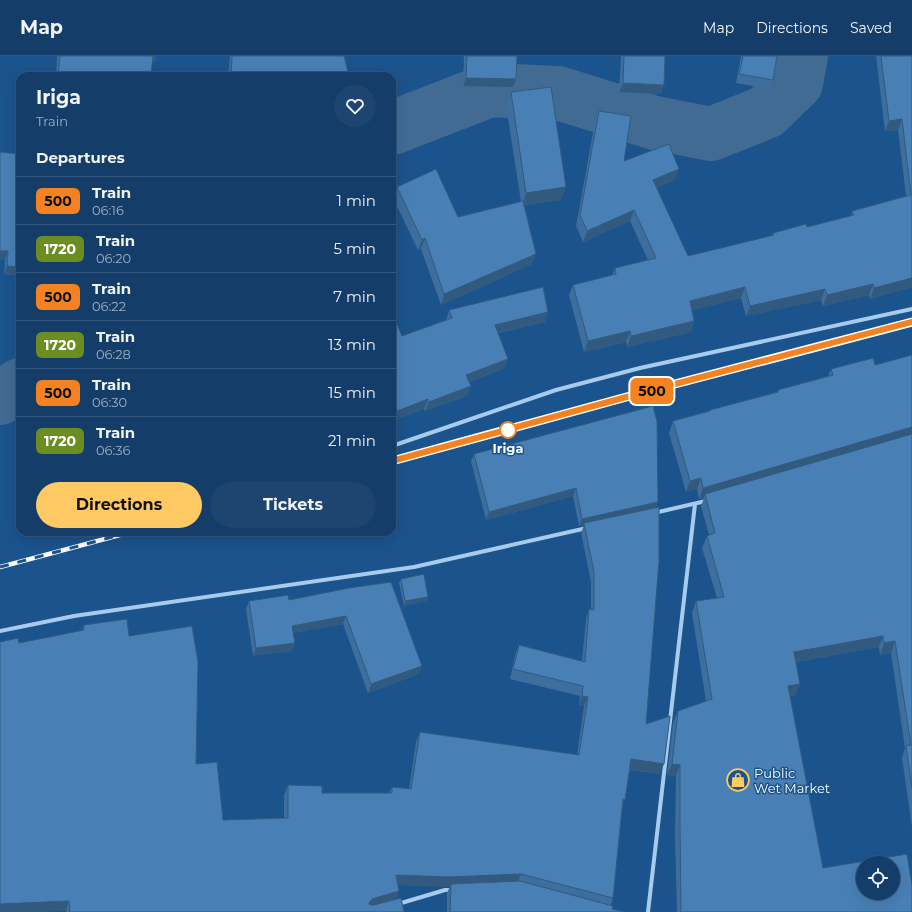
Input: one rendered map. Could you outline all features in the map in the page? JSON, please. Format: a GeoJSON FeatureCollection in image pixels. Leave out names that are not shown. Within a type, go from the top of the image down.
{"type":"FeatureCollection","features":[{"type":"Feature","properties":{"kind":"street"},"geometry":{"type":"LineString","coordinates":[[396,445],[556,390],[640,368],[912,309]]}},
{"type":"Feature","properties":{"kind":"street"},"geometry":{"type":"LineString","coordinates":[[650,514],[710,500]]}},
{"type":"Feature","properties":{"kind":"street"},"geometry":{"type":"LineString","coordinates":[[648,912],[695,504]]}},
{"type":"Feature","properties":{"kind":"street"},"geometry":{"type":"LineString","coordinates":[[0,631],[74,616],[414,567],[589,528]]}},
{"type":"Feature","properties":{"kind":"street"},"geometry":{"type":"LineString","coordinates":[[392,906],[444,890],[459,890]]}},
{"type":"Feature","properties":{"kind":"building"},"geometry":{"type":"Polygon","coordinates":[[[60,56],[153,56],[151,72],[58,72],[60,56]]]}},
{"type":"Feature","properties":{"kind":"building"},"geometry":{"type":"Polygon","coordinates":[[[232,56],[344,56],[348,72],[231,72],[232,56]]]}},
{"type":"Feature","properties":{"kind":"building"},"geometry":{"type":"Polygon","coordinates":[[[467,56],[517,56],[516,79],[466,78],[467,56]]]}},
{"type":"Feature","properties":{"kind":"building"},"geometry":{"type":"Polygon","coordinates":[[[624,56],[665,56],[664,85],[623,83],[624,56]]]}},
{"type":"Feature","properties":{"kind":"building"},"geometry":{"type":"Polygon","coordinates":[[[743,56],[777,56],[773,80],[739,74],[743,56]]]}},
{"type":"Feature","properties":{"kind":"building"},"geometry":{"type":"Polygon","coordinates":[[[881,56],[912,56],[912,278],[874,288],[873,284],[827,295],[825,289],[750,306],[745,287],[690,301],[694,321],[631,336],[630,331],[588,341],[573,285],[616,274],[615,268],[656,258],[634,210],[587,231],[580,215],[599,111],[631,116],[624,161],[669,144],[679,169],[653,180],[688,256],[774,235],[773,233],[806,224],[807,227],[854,215],[852,211],[911,195],[902,119],[889,121],[881,56]]]}},
{"type":"Feature","properties":{"kind":"building"},"geometry":{"type":"Polygon","coordinates":[[[551,87],[566,187],[526,193],[511,92],[551,87]]]}},
{"type":"Feature","properties":{"kind":"building"},"geometry":{"type":"Polygon","coordinates":[[[0,152],[16,154],[16,267],[7,266],[8,251],[0,251],[0,152]]]}},
{"type":"Feature","properties":{"kind":"building"},"geometry":{"type":"Polygon","coordinates":[[[436,169],[458,217],[523,201],[536,254],[444,294],[425,238],[422,240],[397,187],[436,169]]]}},
{"type":"Feature","properties":{"kind":"building"},"geometry":{"type":"Polygon","coordinates":[[[543,287],[548,312],[495,325],[508,359],[466,375],[471,386],[429,402],[428,399],[396,411],[396,322],[402,336],[452,318],[449,310],[543,287]]]}},
{"type":"Feature","properties":{"kind":"building"},"geometry":{"type":"Polygon","coordinates":[[[912,355],[912,427],[703,488],[701,478],[690,481],[673,421],[833,375],[831,369],[873,358],[875,365],[912,355]]]}},
{"type":"Feature","properties":{"kind":"building"},"geometry":{"type":"Polygon","coordinates":[[[653,406],[657,421],[658,502],[582,519],[576,488],[489,512],[474,454],[653,406]]]}},
{"type":"Feature","properties":{"kind":"building"},"geometry":{"type":"Polygon","coordinates":[[[912,434],[912,787],[906,746],[911,745],[895,641],[884,643],[883,636],[794,652],[800,684],[788,686],[823,868],[856,862],[856,900],[900,900],[900,856],[895,856],[907,854],[912,885],[912,912],[681,912],[680,765],[672,764],[678,711],[712,699],[696,601],[724,597],[707,536],[715,533],[705,494],[912,434]]]}},
{"type":"Feature","properties":{"kind":"building"},"geometry":{"type":"Polygon","coordinates":[[[659,507],[659,561],[646,724],[670,716],[664,764],[631,759],[625,800],[623,799],[613,898],[521,874],[448,877],[396,875],[399,891],[372,899],[369,903],[370,905],[374,905],[401,898],[404,912],[70,912],[69,901],[0,904],[0,642],[18,638],[19,643],[84,630],[84,625],[127,619],[129,636],[192,626],[198,662],[196,764],[217,762],[223,820],[288,818],[288,785],[322,786],[322,793],[392,793],[392,787],[411,789],[420,732],[579,755],[588,697],[582,696],[583,686],[513,669],[519,645],[585,662],[589,609],[594,610],[594,572],[584,523],[659,507]]]}},
{"type":"Feature","properties":{"kind":"building"},"geometry":{"type":"Polygon","coordinates":[[[424,574],[428,597],[405,601],[401,579],[424,574]]]}},
{"type":"Feature","properties":{"kind":"building"},"geometry":{"type":"Polygon","coordinates":[[[391,582],[422,666],[371,684],[346,616],[292,626],[295,643],[256,648],[249,601],[288,595],[289,600],[349,588],[391,582]]]}},
{"type":"Feature","properties":{"kind":"building"},"geometry":{"type":"Polygon","coordinates":[[[520,881],[613,906],[612,909],[625,912],[450,912],[451,884],[520,881]]]}},
{"type":"Feature","properties":{"kind":"waterway"},"geometry":{"type":"LineString","coordinates":[[396,126],[490,90],[558,93],[655,123],[711,134],[766,112],[796,83],[801,56]]}},
{"type":"Feature","properties":{"kind":"waterway"},"geometry":{"type":"LineString","coordinates":[[0,398],[16,388]]}},
{"type":"Feature","properties":{"kind":"railway"},"geometry":{"type":"LineString","coordinates":[[396,460],[652,390],[912,322]]}},
{"type":"Feature","properties":{"kind":"railway"},"geometry":{"type":"LineString","coordinates":[[0,567],[116,536]]}},
{"type":"Feature","properties":{"kind":"train","name":"500"},"geometry":{"type":"LineString","coordinates":[[396,460],[652,390],[912,322]]}},
{"type":"Feature","properties":{"kind":"place","name":"Iriga"},"geometry":{"type":"Point","coordinates":[508,430]}},
{"type":"Feature","properties":{"kind":"place","name":"Public Wet Market"},"geometry":{"type":"Point","coordinates":[738,780]}}]}
